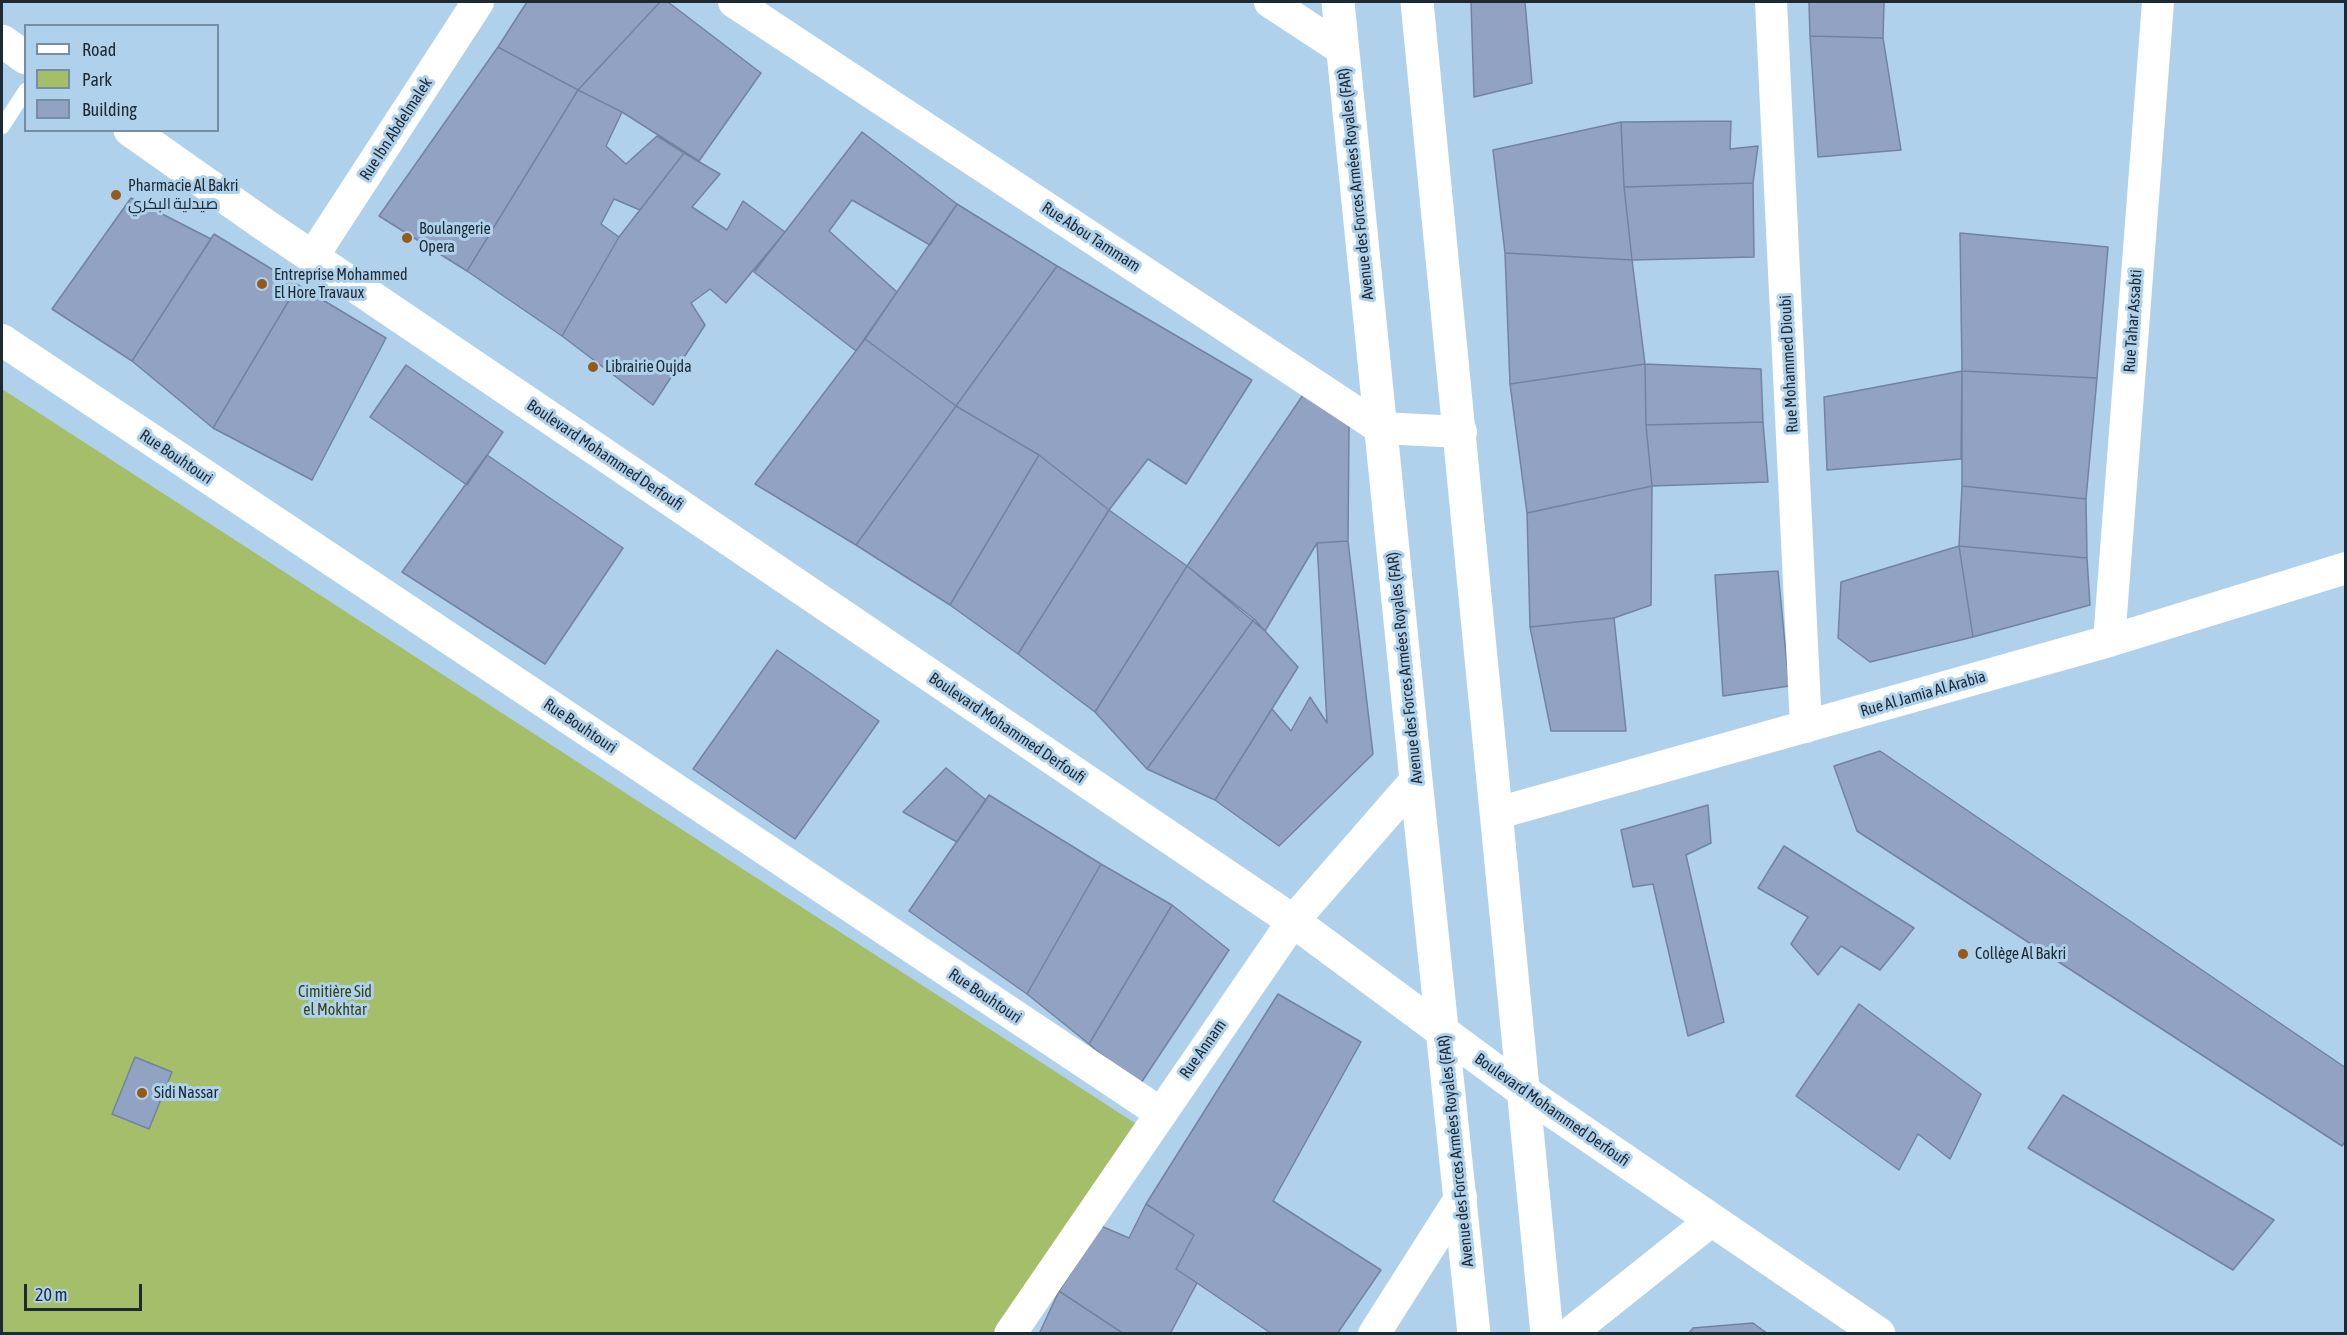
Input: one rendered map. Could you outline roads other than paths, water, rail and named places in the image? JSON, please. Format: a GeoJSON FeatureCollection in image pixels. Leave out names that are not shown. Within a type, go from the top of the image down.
{"type":"FeatureCollection","features":[{"type":"Feature","properties":{"kind":"main road","name":"Avenue des Forces Armées Royales (FAR)"},"geometry":{"type":"LineString","coordinates":[[1338,2],[1474,1334]]}},
{"type":"Feature","properties":{"kind":"main road"},"geometry":{"type":"LineString","coordinates":[[1417,2],[1461,432],[1487,725],[1498,813],[1547,1334]]}},
{"type":"Feature","properties":{"kind":"main road"},"geometry":{"type":"LineString","coordinates":[[2,41],[24,57]]}},
{"type":"Feature","properties":{"kind":"main road","name":"Boulevard Mohammed Derfoufi"},"geometry":{"type":"LineString","coordinates":[[133,132],[1293,921],[1444,1035],[1523,1091],[1879,1334]]}},
{"type":"Feature","properties":{"kind":"street","name":"Rue Ibn Abdelmalek"},"geometry":{"type":"LineString","coordinates":[[313,256],[478,2]]}},
{"type":"Feature","properties":{"kind":"street","name":"Rue Abou Tammam"},"geometry":{"type":"LineString","coordinates":[[734,2],[1380,428]]}},
{"type":"Feature","properties":{"kind":"street"},"geometry":{"type":"LineString","coordinates":[[1270,2],[1343,50]]}},
{"type":"Feature","properties":{"kind":"street","name":"Rue Mohammed Dioubi"},"geometry":{"type":"LineString","coordinates":[[1772,2],[1806,727]]}},
{"type":"Feature","properties":{"kind":"street","name":"Rue Tahar Assabti"},"geometry":{"type":"LineString","coordinates":[[2109,641],[2158,2]]}},
{"type":"Feature","properties":{"kind":"street","name":"Rue Bouhtouri"},"geometry":{"type":"LineString","coordinates":[[2,340],[1159,1112]]}},
{"type":"Feature","properties":{"kind":"street"},"geometry":{"type":"LineString","coordinates":[[1380,428],[1461,432]]}},
{"type":"Feature","properties":{"kind":"street","name":"Rue Al Jamia Al Arabia"},"geometry":{"type":"LineString","coordinates":[[1498,813],[2109,641],[2346,568]]}},
{"type":"Feature","properties":{"kind":"street","name":"Rue Annam"},"geometry":{"type":"LineString","coordinates":[[1010,1334],[1159,1112],[1293,921],[1416,780]]}},
{"type":"Feature","properties":{"kind":"street"},"geometry":{"type":"LineString","coordinates":[[1374,1334],[1461,1197]]}},
{"type":"Feature","properties":{"kind":"street"},"geometry":{"type":"LineString","coordinates":[[1569,1334],[1712,1220]]}},
{"type":"Feature","properties":{"kind":"lane"},"geometry":{"type":"LineString","coordinates":[[2,127],[7,107],[24,92]]}},
{"type":"Feature","properties":{"kind":"place","name":"Pharmacie Al Bakri صيدلية البكري"},"geometry":{"type":"Point","coordinates":[116,195]}},
{"type":"Feature","properties":{"kind":"place","name":"Boulangerie Opera"},"geometry":{"type":"Point","coordinates":[407,238]}},
{"type":"Feature","properties":{"kind":"place","name":"Entreprise Mohammed El Hore Travaux"},"geometry":{"type":"Point","coordinates":[262,284]}},
{"type":"Feature","properties":{"kind":"place","name":"Librairie Oujda"},"geometry":{"type":"Point","coordinates":[593,367]}},
{"type":"Feature","properties":{"kind":"place","name":"Collège Al Bakri"},"geometry":{"type":"Point","coordinates":[1963,954]}},
{"type":"Feature","properties":{"kind":"place","name":"Sidi Nassar"},"geometry":{"type":"Point","coordinates":[142,1093]}},
{"type":"Feature","properties":{"kind":"park label","name":"Cimitière Sid el Mokhtar"},"geometry":{"type":"Point","coordinates":[335,1001]}}]}
